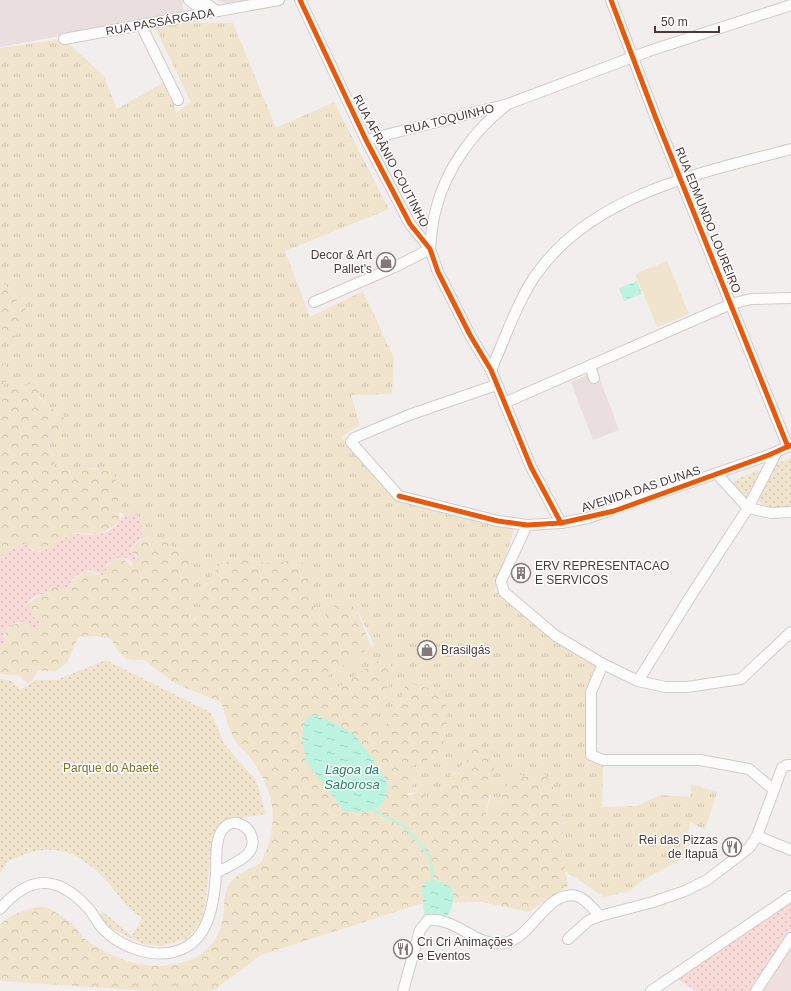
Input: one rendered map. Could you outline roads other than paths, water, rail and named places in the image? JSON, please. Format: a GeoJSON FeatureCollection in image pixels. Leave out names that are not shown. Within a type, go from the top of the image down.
{"type":"FeatureCollection","features":[{"type":"Feature","properties":{"kind":"street"},"geometry":{"type":"LineString","coordinates":[[189,0],[206,13]]}},
{"type":"Feature","properties":{"kind":"street"},"geometry":{"type":"LineString","coordinates":[[201,0],[217,11]]}},
{"type":"Feature","properties":{"kind":"street","name":"RUA PASSÁRGADA"},"geometry":{"type":"LineString","coordinates":[[64,39],[279,0]]}},
{"type":"Feature","properties":{"kind":"street","name":"RUA AFRÂNIO COUTINHO"},"geometry":{"type":"LineString","coordinates":[[300,0],[366,140],[410,224],[430,249],[438,272],[470,335],[491,370],[531,467],[561,524]]}},
{"type":"Feature","properties":{"kind":"street","name":"RUA EDMUNDO LOUREIRO"},"geometry":{"type":"LineString","coordinates":[[611,0],[681,180],[790,446]]}},
{"type":"Feature","properties":{"kind":"street"},"geometry":{"type":"LineString","coordinates":[[314,302],[397,266],[430,249],[436,208],[451,173],[466,148],[481,128],[491,117],[508,104],[633,57],[791,5]]}},
{"type":"Feature","properties":{"kind":"street"},"geometry":{"type":"LineString","coordinates":[[140,25],[178,100]]}},
{"type":"Feature","properties":{"kind":"street","name":"RUA TOQUINHO"},"geometry":{"type":"LineString","coordinates":[[366,140],[508,104]]}},
{"type":"Feature","properties":{"kind":"street"},"geometry":{"type":"LineString","coordinates":[[491,370],[528,289],[549,258],[563,244],[604,214],[624,203],[681,180],[791,149]]}},
{"type":"Feature","properties":{"kind":"street"},"geometry":{"type":"LineString","coordinates":[[504,403],[731,304],[751,300],[791,298]]}},
{"type":"Feature","properties":{"kind":"street"},"geometry":{"type":"LineString","coordinates":[[590,366],[594,378]]}},
{"type":"Feature","properties":{"kind":"street","name":"AVENIDA DAS DUNAS"},"geometry":{"type":"LineString","coordinates":[[496,385],[409,415],[352,440],[399,496],[498,521],[526,525],[561,524],[614,511],[776,453],[790,446]]}},
{"type":"Feature","properties":{"kind":"street"},"geometry":{"type":"LineString","coordinates":[[638,681],[748,508],[776,453]]}},
{"type":"Feature","properties":{"kind":"street"},"geometry":{"type":"LineString","coordinates":[[717,474],[748,508],[771,513],[791,512]]}},
{"type":"Feature","properties":{"kind":"street"},"geometry":{"type":"LineString","coordinates":[[526,525],[501,581],[504,592],[556,636],[603,664],[638,681],[664,687],[679,687],[741,680],[791,632]]}},
{"type":"Feature","properties":{"kind":"street"},"geometry":{"type":"LineString","coordinates":[[603,664],[591,692],[591,755],[603,760],[700,760],[741,767],[754,773],[774,790]]}},
{"type":"Feature","properties":{"kind":"street"},"geometry":{"type":"LineString","coordinates":[[568,939],[588,921],[600,916],[653,902],[684,891],[707,880],[749,848],[757,836],[782,768],[787,765],[791,765]]}},
{"type":"Feature","properties":{"kind":"street"},"geometry":{"type":"LineString","coordinates":[[0,909],[20,890],[35,884],[49,883],[63,886],[74,893],[89,910],[103,930],[116,940],[133,948],[151,952],[175,952],[189,946],[199,938],[206,926],[216,874],[218,840],[223,829],[232,824],[242,823],[249,829],[253,839],[252,847],[247,855],[216,874]]}},
{"type":"Feature","properties":{"kind":"street"},"geometry":{"type":"LineString","coordinates":[[757,836],[791,850]]}},
{"type":"Feature","properties":{"kind":"street"},"geometry":{"type":"LineString","coordinates":[[403,991],[420,930],[428,920],[444,920],[456,925],[472,936],[493,943],[505,943],[514,940],[554,902],[566,895],[577,896],[587,902],[600,916]]}},
{"type":"Feature","properties":{"kind":"street"},"geometry":{"type":"LineString","coordinates":[[651,991],[791,896]]}},
{"type":"Feature","properties":{"kind":"street"},"geometry":{"type":"LineString","coordinates":[[756,991],[791,938]]}},
{"type":"Feature","properties":{"kind":"water"},"geometry":{"type":"Polygon","coordinates":[[[637,281],[642,294],[624,301],[619,288],[637,281]]]}},
{"type":"Feature","properties":{"kind":"water","name":"Lagoa da Saborosa"},"geometry":{"type":"Polygon","coordinates":[[[314,715],[346,729],[355,736],[368,752],[383,774],[387,784],[384,801],[380,806],[368,812],[344,811],[306,761],[302,736],[305,719],[314,715]]]}},
{"type":"Feature","properties":{"kind":"water"},"geometry":{"type":"Polygon","coordinates":[[[433,880],[441,882],[452,888],[453,903],[451,910],[446,917],[424,914],[422,888],[426,881],[433,880]]]}},
{"type":"Feature","properties":{"kind":"waterway"},"geometry":{"type":"LineString","coordinates":[[374,811],[404,826],[430,856],[433,880]]}},
{"type":"Feature","properties":{"kind":"place","name":"Decor & Art Pallet's"},"geometry":{"type":"Point","coordinates":[386,262]}},
{"type":"Feature","properties":{"kind":"place","name":"ERV REPRESENTACAO E SERVICOS"},"geometry":{"type":"Point","coordinates":[521,573]}},
{"type":"Feature","properties":{"kind":"place","name":"Brasilgás"},"geometry":{"type":"Point","coordinates":[427,650]}},
{"type":"Feature","properties":{"kind":"place","name":"Rei das Pizzas de Itapuã"},"geometry":{"type":"Point","coordinates":[732,847]}},
{"type":"Feature","properties":{"kind":"place","name":"Cri Cri Animações e Eventos"},"geometry":{"type":"Point","coordinates":[403,949]}},
{"type":"Feature","properties":{"kind":"park label","name":"Parque do Abaeté"},"geometry":{"type":"Point","coordinates":[111,768]}}]}
